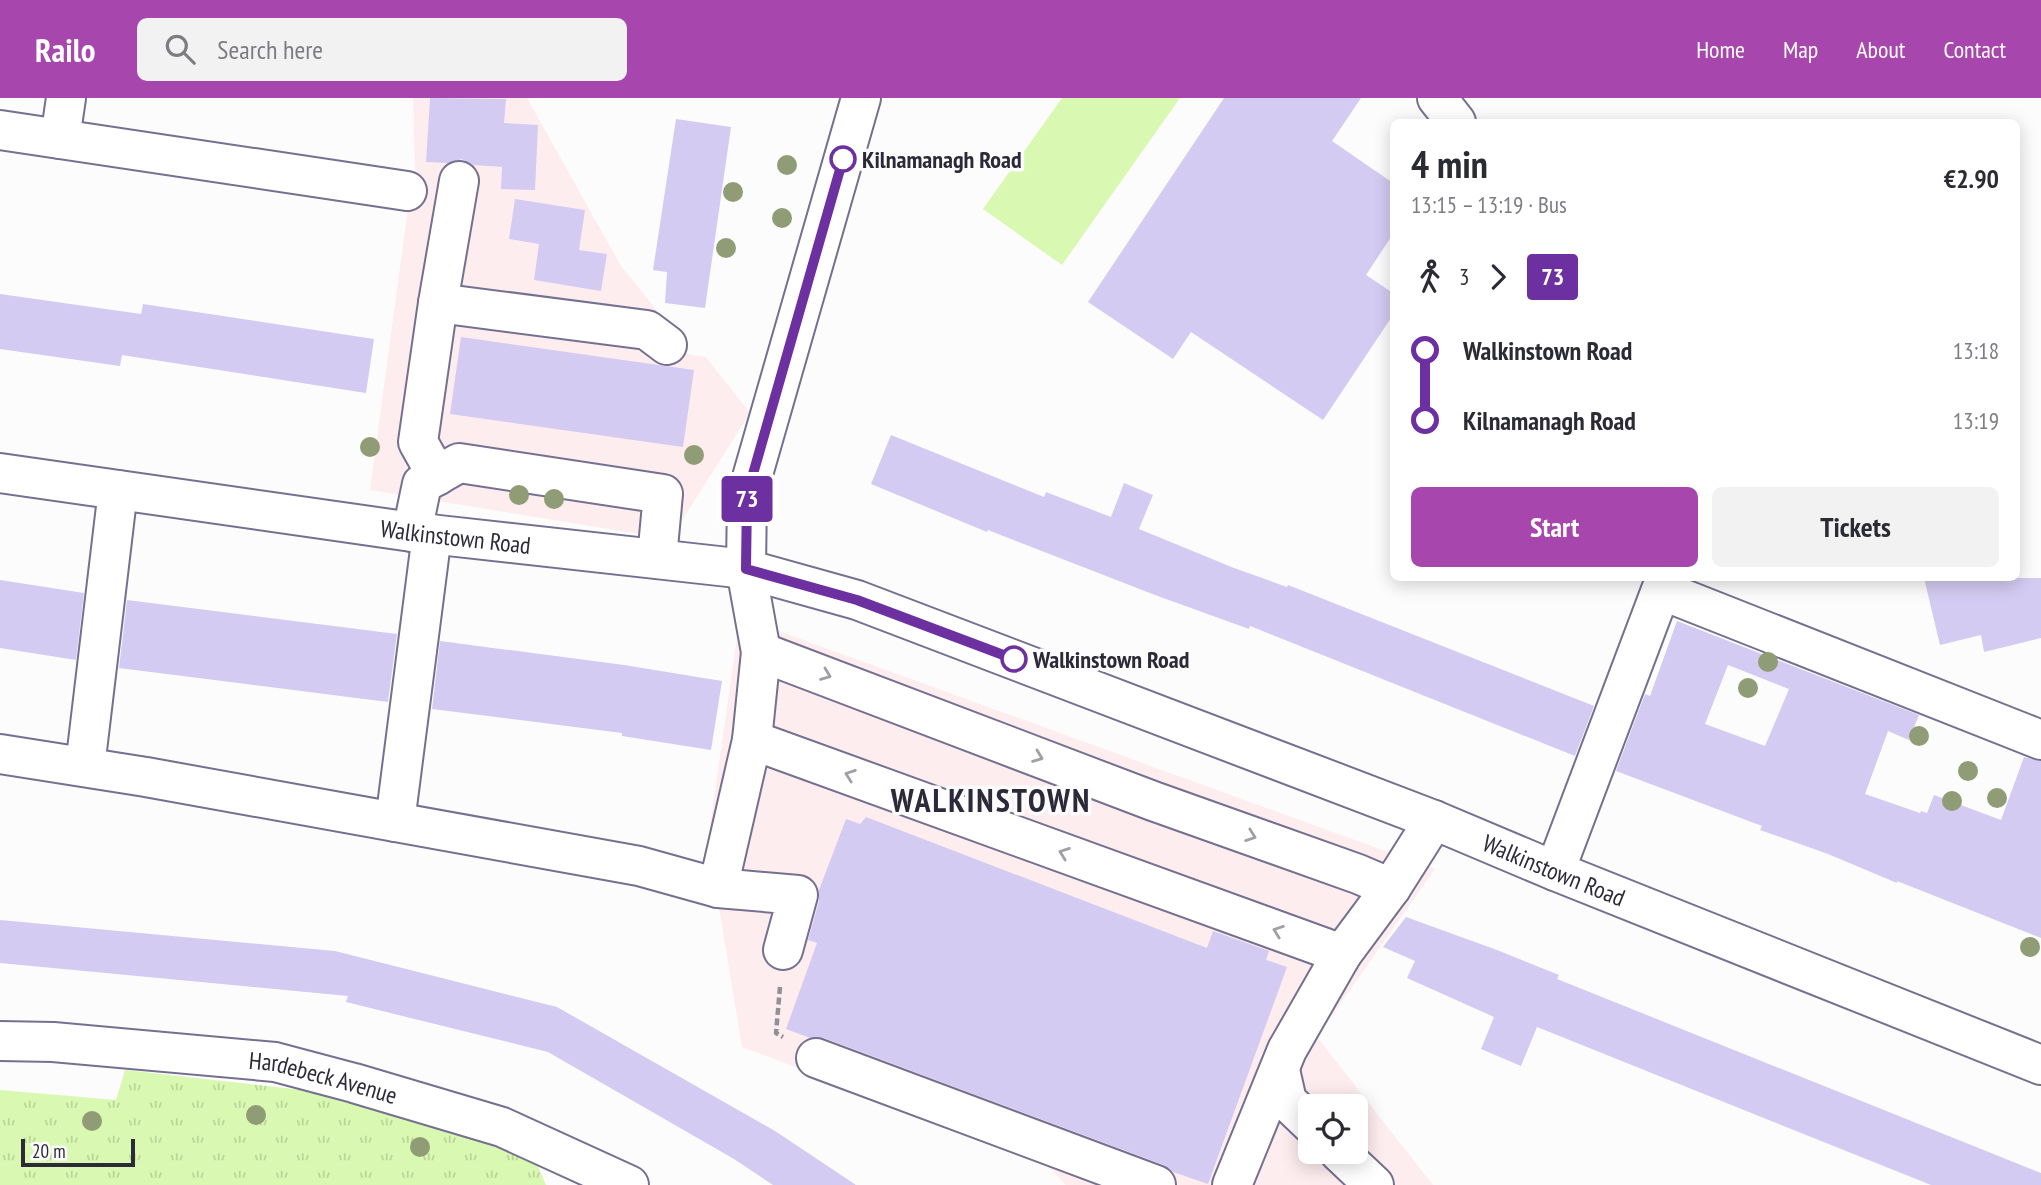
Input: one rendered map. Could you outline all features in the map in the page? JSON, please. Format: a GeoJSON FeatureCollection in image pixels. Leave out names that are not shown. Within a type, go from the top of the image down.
{"type":"FeatureCollection","features":[{"type":"Feature","properties":{"kind":"main road"},"geometry":{"type":"LineString","coordinates":[[60,139],[66,98]]}},
{"type":"Feature","properties":{"kind":"main road"},"geometry":{"type":"LineString","coordinates":[[718,888],[752,740],[761,652],[746,569],[747,495],[861,98]]}},
{"type":"Feature","properties":{"kind":"main road"},"geometry":{"type":"LineString","coordinates":[[1437,98],[1454,119]]}},
{"type":"Feature","properties":{"kind":"main road"},"geometry":{"type":"LineString","coordinates":[[0,130],[407,191]]}},
{"type":"Feature","properties":{"kind":"main road"},"geometry":{"type":"LineString","coordinates":[[437,476],[418,442],[459,181]]}},
{"type":"Feature","properties":{"kind":"main road"},"geometry":{"type":"LineString","coordinates":[[439,303],[647,330],[667,345]]}},
{"type":"Feature","properties":{"kind":"main road"},"geometry":{"type":"LineString","coordinates":[[395,822],[422,533],[422,484],[459,463],[663,494],[657,558]]}},
{"type":"Feature","properties":{"kind":"main road","name":"Walkinstown Road"},"geometry":{"type":"LineString","coordinates":[[0,473],[422,533],[746,569],[857,600],[1434,820],[2041,1065]]}},
{"type":"Feature","properties":{"kind":"main road"},"geometry":{"type":"LineString","coordinates":[[85,767],[118,490]]}},
{"type":"Feature","properties":{"kind":"main road"},"geometry":{"type":"LineString","coordinates":[[1555,871],[1661,590],[2041,740]]}},
{"type":"Feature","properties":{"kind":"main road"},"geometry":{"type":"LineString","coordinates":[[761,652],[1391,888]]}},
{"type":"Feature","properties":{"kind":"main road"},"geometry":{"type":"LineString","coordinates":[[752,740],[1342,954]]}},
{"type":"Feature","properties":{"kind":"main road"},"geometry":{"type":"LineString","coordinates":[[0,754],[639,866],[718,888],[798,895],[783,950]]}},
{"type":"Feature","properties":{"kind":"main road"},"geometry":{"type":"LineString","coordinates":[[1245,1178],[1287,1050],[1342,954],[1391,888],[1434,820]]}},
{"type":"Feature","properties":{"kind":"main road","name":"Hardebeck Avenue"},"geometry":{"type":"LineString","coordinates":[[0,1041],[53,1042],[275,1062],[502,1127],[629,1185]]}},
{"type":"Feature","properties":{"kind":"main road"},"geometry":{"type":"LineString","coordinates":[[817,1058],[1156,1185]]}},
{"type":"Feature","properties":{"kind":"main road"},"geometry":{"type":"LineString","coordinates":[[1280,1070],[1287,1101],[1298,1112]]}},
{"type":"Feature","properties":{"kind":"main road"},"geometry":{"type":"LineString","coordinates":[[1352,1164],[1374,1185]]}},
{"type":"Feature","properties":{"kind":"path"},"geometry":{"type":"LineString","coordinates":[[783,950],[776,1033],[817,1058]]}},
{"type":"Feature","properties":{"kind":"shaded area"},"geometry":{"type":"Polygon","coordinates":[[[413,98],[527,98],[621,266],[652,304],[682,353],[706,357],[750,413],[670,539],[370,490],[408,208],[416,204],[413,98]]]}},
{"type":"Feature","properties":{"kind":"shaded area"},"geometry":{"type":"Polygon","coordinates":[[[740,617],[1435,869],[1317,1037],[1362,1094],[1298,1094],[1298,1164],[1368,1164],[1368,1102],[1433,1185],[1066,1185],[1041,1159],[742,1047],[708,840],[740,617]]]}},
{"type":"Feature","properties":{"kind":"green space"},"geometry":{"type":"Polygon","coordinates":[[[1062,98],[1180,98],[1062,265],[983,209],[1062,98]]]}},
{"type":"Feature","properties":{"kind":"green space"},"geometry":{"type":"Polygon","coordinates":[[[125,1070],[356,1096],[534,1157],[546,1185],[0,1185],[0,1090],[116,1100],[125,1070]]]}},
{"type":"Feature","properties":{"kind":"building"},"geometry":{"type":"Polygon","coordinates":[[[430,98],[506,99],[504,123],[538,125],[535,190],[501,189],[502,167],[473,165],[462,159],[448,163],[426,162],[430,98]]]}},
{"type":"Feature","properties":{"kind":"building"},"geometry":{"type":"Polygon","coordinates":[[[1224,98],[1361,98],[1332,141],[1390,181],[1390,239],[1366,275],[1390,291],[1390,320],[1323,420],[1191,332],[1173,359],[1088,302],[1224,98]]]}},
{"type":"Feature","properties":{"kind":"building"},"geometry":{"type":"Polygon","coordinates":[[[676,119],[731,127],[705,308],[665,303],[667,272],[653,270],[676,119]]]}},
{"type":"Feature","properties":{"kind":"building"},"geometry":{"type":"Polygon","coordinates":[[[515,199],[585,210],[579,250],[607,254],[601,291],[534,280],[539,244],[509,239],[515,199]]]}},
{"type":"Feature","properties":{"kind":"building"},"geometry":{"type":"Polygon","coordinates":[[[0,294],[141,314],[143,304],[374,339],[366,393],[122,355],[120,366],[0,349],[0,294]]]}},
{"type":"Feature","properties":{"kind":"building"},"geometry":{"type":"Polygon","coordinates":[[[461,337],[694,370],[683,447],[450,414],[461,337]]]}},
{"type":"Feature","properties":{"kind":"building"},"geometry":{"type":"Polygon","coordinates":[[[891,435],[1044,497],[1046,492],[1111,517],[1124,483],[1153,495],[1139,529],[1594,706],[1575,756],[1250,626],[1249,629],[1155,595],[988,530],[987,532],[871,484],[891,435]]]}},
{"type":"Feature","properties":{"kind":"building"},"geometry":{"type":"Polygon","coordinates":[[[2020,578],[2041,578],[2041,638],[1984,652],[1981,635],[1940,645],[1925,581],[2020,581],[2020,578]]]}},
{"type":"Feature","properties":{"kind":"building"},"geometry":{"type":"Polygon","coordinates":[[[0,580],[84,593],[76,660],[0,648],[0,580]]]}},
{"type":"Feature","properties":{"kind":"building"},"geometry":{"type":"Polygon","coordinates":[[[127,600],[397,634],[388,702],[119,668],[127,600]]]}},
{"type":"Feature","properties":{"kind":"building"},"geometry":{"type":"Polygon","coordinates":[[[1677,621],[1919,715],[1909,740],[1888,731],[1865,794],[1920,813],[1927,813],[1934,795],[2001,820],[2024,757],[2041,761],[2041,938],[1760,830],[1762,826],[1616,771],[1645,694],[1650,696],[1677,621]],[[1728,665],[1705,724],[1765,746],[1789,689],[1728,665]]]}},
{"type":"Feature","properties":{"kind":"building"},"geometry":{"type":"Polygon","coordinates":[[[440,641],[722,681],[711,750],[622,736],[622,733],[432,709],[440,641]]]}},
{"type":"Feature","properties":{"kind":"building"},"geometry":{"type":"Polygon","coordinates":[[[866,817],[1207,948],[1213,931],[1269,951],[1266,960],[1287,967],[1208,1184],[1173,1172],[1164,1165],[824,1038],[810,1038],[786,1029],[817,943],[808,940],[819,901],[819,890],[846,819],[860,824],[866,817]]]}},
{"type":"Feature","properties":{"kind":"building"},"geometry":{"type":"Polygon","coordinates":[[[1406,917],[1497,950],[1559,975],[1557,979],[2041,1173],[2041,1185],[1931,1185],[1537,1027],[1521,1066],[1481,1049],[1494,1017],[1407,978],[1415,961],[1383,947],[1406,917]]]}},
{"type":"Feature","properties":{"kind":"building"},"geometry":{"type":"Polygon","coordinates":[[[0,920],[335,951],[557,1007],[775,1131],[856,1185],[773,1185],[734,1159],[548,1052],[346,1002],[348,996],[0,963],[0,920]]]}},
{"type":"Feature","properties":{"kind":"bus line","name":"73"},"geometry":{"type":"LineString","coordinates":[[843,159],[747,495],[746,569],[857,600],[1014,659]]}},
{"type":"Feature","properties":{"kind":"place","name":"Kilnamanagh Road"},"geometry":{"type":"Point","coordinates":[843,159]}},
{"type":"Feature","properties":{"kind":"place","name":"Walkinstown Road"},"geometry":{"type":"Point","coordinates":[1014,659]}},
{"type":"Feature","properties":{"kind":"district","name":"WALKINSTOWN"},"geometry":{"type":"Point","coordinates":[991,800]}}]}
